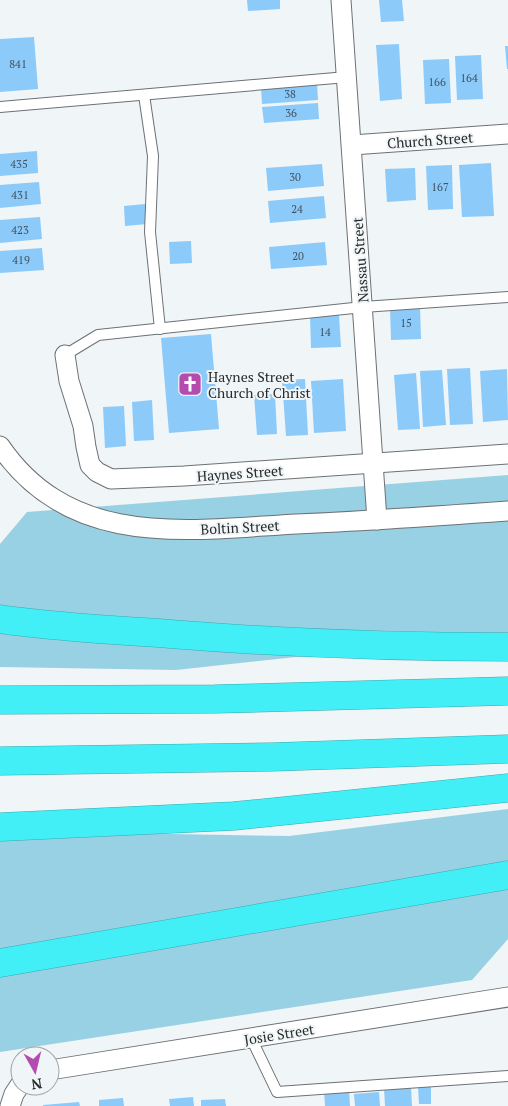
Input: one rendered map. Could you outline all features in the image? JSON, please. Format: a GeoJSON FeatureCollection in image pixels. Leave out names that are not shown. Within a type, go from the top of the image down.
{"type":"FeatureCollection","features":[{"type":"Feature","properties":{"kind":"highway"},"geometry":{"type":"LineString","coordinates":[[0,619],[46,625],[256,641],[416,647],[508,647]]}},
{"type":"Feature","properties":{"kind":"highway"},"geometry":{"type":"LineString","coordinates":[[0,700],[225,699],[508,691]]}},
{"type":"Feature","properties":{"kind":"highway"},"geometry":{"type":"LineString","coordinates":[[0,761],[272,757],[508,749]]}},
{"type":"Feature","properties":{"kind":"highway"},"geometry":{"type":"LineString","coordinates":[[0,827],[234,816],[508,788]]}},
{"type":"Feature","properties":{"kind":"highway"},"geometry":{"type":"LineString","coordinates":[[0,963],[508,875]]}},
{"type":"Feature","properties":{"kind":"street","name":"Nassau Street"},"geometry":{"type":"LineString","coordinates":[[341,0],[377,520]]}},
{"type":"Feature","properties":{"kind":"street","name":"Church Street"},"geometry":{"type":"LineString","coordinates":[[352,145],[508,134]]}},
{"type":"Feature","properties":{"kind":"street","name":"Haynes Street"},"geometry":{"type":"LineString","coordinates":[[65,354],[69,381],[83,426],[90,465],[97,472],[111,479],[184,476],[508,454]]}},
{"type":"Feature","properties":{"kind":"street","name":"Boltin Street"},"geometry":{"type":"LineString","coordinates":[[0,446],[9,459],[33,484],[60,503],[93,517],[131,527],[170,530],[377,520],[508,511]]}},
{"type":"Feature","properties":{"kind":"street","name":"Josie Street"},"geometry":{"type":"LineString","coordinates":[[60,1068],[508,997]]}},
{"type":"Feature","properties":{"kind":"lane"},"geometry":{"type":"LineString","coordinates":[[0,107],[347,77]]}},
{"type":"Feature","properties":{"kind":"lane"},"geometry":{"type":"LineString","coordinates":[[144,95],[153,156],[150,232],[160,329]]}},
{"type":"Feature","properties":{"kind":"lane"},"geometry":{"type":"LineString","coordinates":[[65,354],[98,335],[363,307],[508,298]]}},
{"type":"Feature","properties":{"kind":"lane"},"geometry":{"type":"LineString","coordinates":[[251,1038],[277,1092],[508,1076]]}},
{"type":"Feature","properties":{"kind":"shaded area"},"geometry":{"type":"Polygon","coordinates":[[[508,475],[508,634],[176,670],[0,667],[0,544],[27,512],[508,475]]]}},
{"type":"Feature","properties":{"kind":"shaded area"},"geometry":{"type":"Polygon","coordinates":[[[508,809],[508,939],[472,980],[39,1046],[10,1046],[10,1050],[0,1052],[0,831],[289,836],[508,809]]]}},
{"type":"Feature","properties":{"kind":"building"},"geometry":{"type":"Polygon","coordinates":[[[247,0],[280,0],[280,9],[248,11],[247,0]]]}},
{"type":"Feature","properties":{"kind":"building"},"geometry":{"type":"Polygon","coordinates":[[[379,0],[402,0],[404,21],[381,22],[379,0]]]}},
{"type":"Feature","properties":{"kind":"building"},"geometry":{"type":"Polygon","coordinates":[[[34,37],[38,89],[0,92],[0,39],[34,37]]]}},
{"type":"Feature","properties":{"kind":"building"},"geometry":{"type":"Polygon","coordinates":[[[399,44],[402,99],[380,101],[376,45],[399,44]]]}},
{"type":"Feature","properties":{"kind":"building"},"geometry":{"type":"Polygon","coordinates":[[[505,46],[508,46],[508,69],[507,69],[505,46]]]}},
{"type":"Feature","properties":{"kind":"building"},"geometry":{"type":"Polygon","coordinates":[[[481,55],[483,99],[457,100],[455,56],[481,55]]]}},
{"type":"Feature","properties":{"kind":"building"},"geometry":{"type":"Polygon","coordinates":[[[449,59],[451,103],[425,104],[423,60],[449,59]]]}},
{"type":"Feature","properties":{"kind":"building"},"geometry":{"type":"Polygon","coordinates":[[[317,83],[318,100],[262,104],[261,87],[317,83]]]}},
{"type":"Feature","properties":{"kind":"building"},"geometry":{"type":"Polygon","coordinates":[[[318,103],[319,119],[264,123],[262,107],[318,103]]]}},
{"type":"Feature","properties":{"kind":"building"},"geometry":{"type":"Polygon","coordinates":[[[37,151],[38,173],[0,176],[0,154],[37,151]]]}},
{"type":"Feature","properties":{"kind":"building"},"geometry":{"type":"Polygon","coordinates":[[[491,163],[494,216],[462,217],[459,165],[491,163]]]}},
{"type":"Feature","properties":{"kind":"building"},"geometry":{"type":"Polygon","coordinates":[[[322,164],[324,186],[268,191],[266,168],[322,164]]]}},
{"type":"Feature","properties":{"kind":"building"},"geometry":{"type":"Polygon","coordinates":[[[452,165],[453,209],[428,210],[426,166],[452,165]]]}},
{"type":"Feature","properties":{"kind":"building"},"geometry":{"type":"Polygon","coordinates":[[[415,168],[416,200],[387,202],[385,169],[415,168]]]}},
{"type":"Feature","properties":{"kind":"building"},"geometry":{"type":"Polygon","coordinates":[[[39,182],[41,204],[0,208],[0,185],[39,182]]]}},
{"type":"Feature","properties":{"kind":"building"},"geometry":{"type":"Polygon","coordinates":[[[324,196],[326,218],[270,223],[268,201],[324,196]]]}},
{"type":"Feature","properties":{"kind":"building"},"geometry":{"type":"Polygon","coordinates":[[[145,204],[147,224],[125,226],[124,206],[145,204]]]}},
{"type":"Feature","properties":{"kind":"building"},"geometry":{"type":"Polygon","coordinates":[[[40,217],[42,239],[0,243],[0,220],[40,217]]]}},
{"type":"Feature","properties":{"kind":"building"},"geometry":{"type":"Polygon","coordinates":[[[191,241],[192,263],[170,264],[169,242],[191,241]]]}},
{"type":"Feature","properties":{"kind":"building"},"geometry":{"type":"Polygon","coordinates":[[[325,242],[327,265],[271,269],[269,247],[325,242]]]}},
{"type":"Feature","properties":{"kind":"building"},"geometry":{"type":"Polygon","coordinates":[[[42,248],[44,270],[0,273],[0,251],[42,248]]]}},
{"type":"Feature","properties":{"kind":"building"},"geometry":{"type":"Polygon","coordinates":[[[420,307],[421,339],[391,340],[390,308],[420,307]]]}},
{"type":"Feature","properties":{"kind":"building"},"geometry":{"type":"Polygon","coordinates":[[[339,315],[341,347],[311,348],[310,316],[339,315]]]}},
{"type":"Feature","properties":{"kind":"building","name":"Haynes Street Church of Christ"},"geometry":{"type":"Polygon","coordinates":[[[211,334],[219,429],[169,433],[161,338],[211,334]]]}},
{"type":"Feature","properties":{"kind":"building"},"geometry":{"type":"Polygon","coordinates":[[[470,368],[473,424],[450,425],[447,369],[470,368]]]}},
{"type":"Feature","properties":{"kind":"building"},"geometry":{"type":"Polygon","coordinates":[[[507,369],[508,420],[483,422],[480,371],[507,369]]]}},
{"type":"Feature","properties":{"kind":"building"},"geometry":{"type":"Polygon","coordinates":[[[442,370],[446,425],[423,427],[420,371],[442,370]]]}},
{"type":"Feature","properties":{"kind":"building"},"geometry":{"type":"Polygon","coordinates":[[[416,373],[420,429],[398,430],[394,375],[416,373]]]}},
{"type":"Feature","properties":{"kind":"building"},"geometry":{"type":"Polygon","coordinates":[[[305,379],[308,435],[286,436],[282,380],[305,379]]]}},
{"type":"Feature","properties":{"kind":"building"},"geometry":{"type":"Polygon","coordinates":[[[343,379],[346,431],[314,433],[311,381],[343,379]]]}},
{"type":"Feature","properties":{"kind":"building"},"geometry":{"type":"Polygon","coordinates":[[[275,394],[277,434],[257,435],[254,395],[275,394]]]}},
{"type":"Feature","properties":{"kind":"building"},"geometry":{"type":"Polygon","coordinates":[[[152,400],[154,440],[134,441],[132,402],[152,400]]]}},
{"type":"Feature","properties":{"kind":"building"},"geometry":{"type":"Polygon","coordinates":[[[124,406],[126,446],[105,448],[103,407],[124,406]]]}},
{"type":"Feature","properties":{"kind":"building"},"geometry":{"type":"Polygon","coordinates":[[[431,1086],[431,1104],[419,1104],[418,1087],[431,1086]]]}},
{"type":"Feature","properties":{"kind":"building"},"geometry":{"type":"Polygon","coordinates":[[[411,1087],[412,1106],[385,1106],[384,1088],[411,1087]]]}},
{"type":"Feature","properties":{"kind":"building"},"geometry":{"type":"Polygon","coordinates":[[[349,1089],[350,1106],[325,1106],[324,1090],[349,1089]]]}},
{"type":"Feature","properties":{"kind":"building"},"geometry":{"type":"Polygon","coordinates":[[[379,1092],[380,1106],[355,1106],[354,1094],[379,1092]]]}},
{"type":"Feature","properties":{"kind":"building"},"geometry":{"type":"Polygon","coordinates":[[[193,1097],[194,1106],[170,1106],[169,1099],[193,1097]]]}},
{"type":"Feature","properties":{"kind":"building"},"geometry":{"type":"Polygon","coordinates":[[[123,1098],[124,1106],[99,1106],[99,1100],[123,1098]]]}},
{"type":"Feature","properties":{"kind":"building"},"geometry":{"type":"Polygon","coordinates":[[[225,1099],[226,1106],[201,1106],[201,1100],[225,1099]]]}},
{"type":"Feature","properties":{"kind":"building"},"geometry":{"type":"Polygon","coordinates":[[[79,1102],[80,1106],[43,1106],[43,1105],[79,1102]]]}},
{"type":"Feature","properties":{"kind":"place","name":"Haynes Street Church of Christ"},"geometry":{"type":"Point","coordinates":[190,384]}}]}
